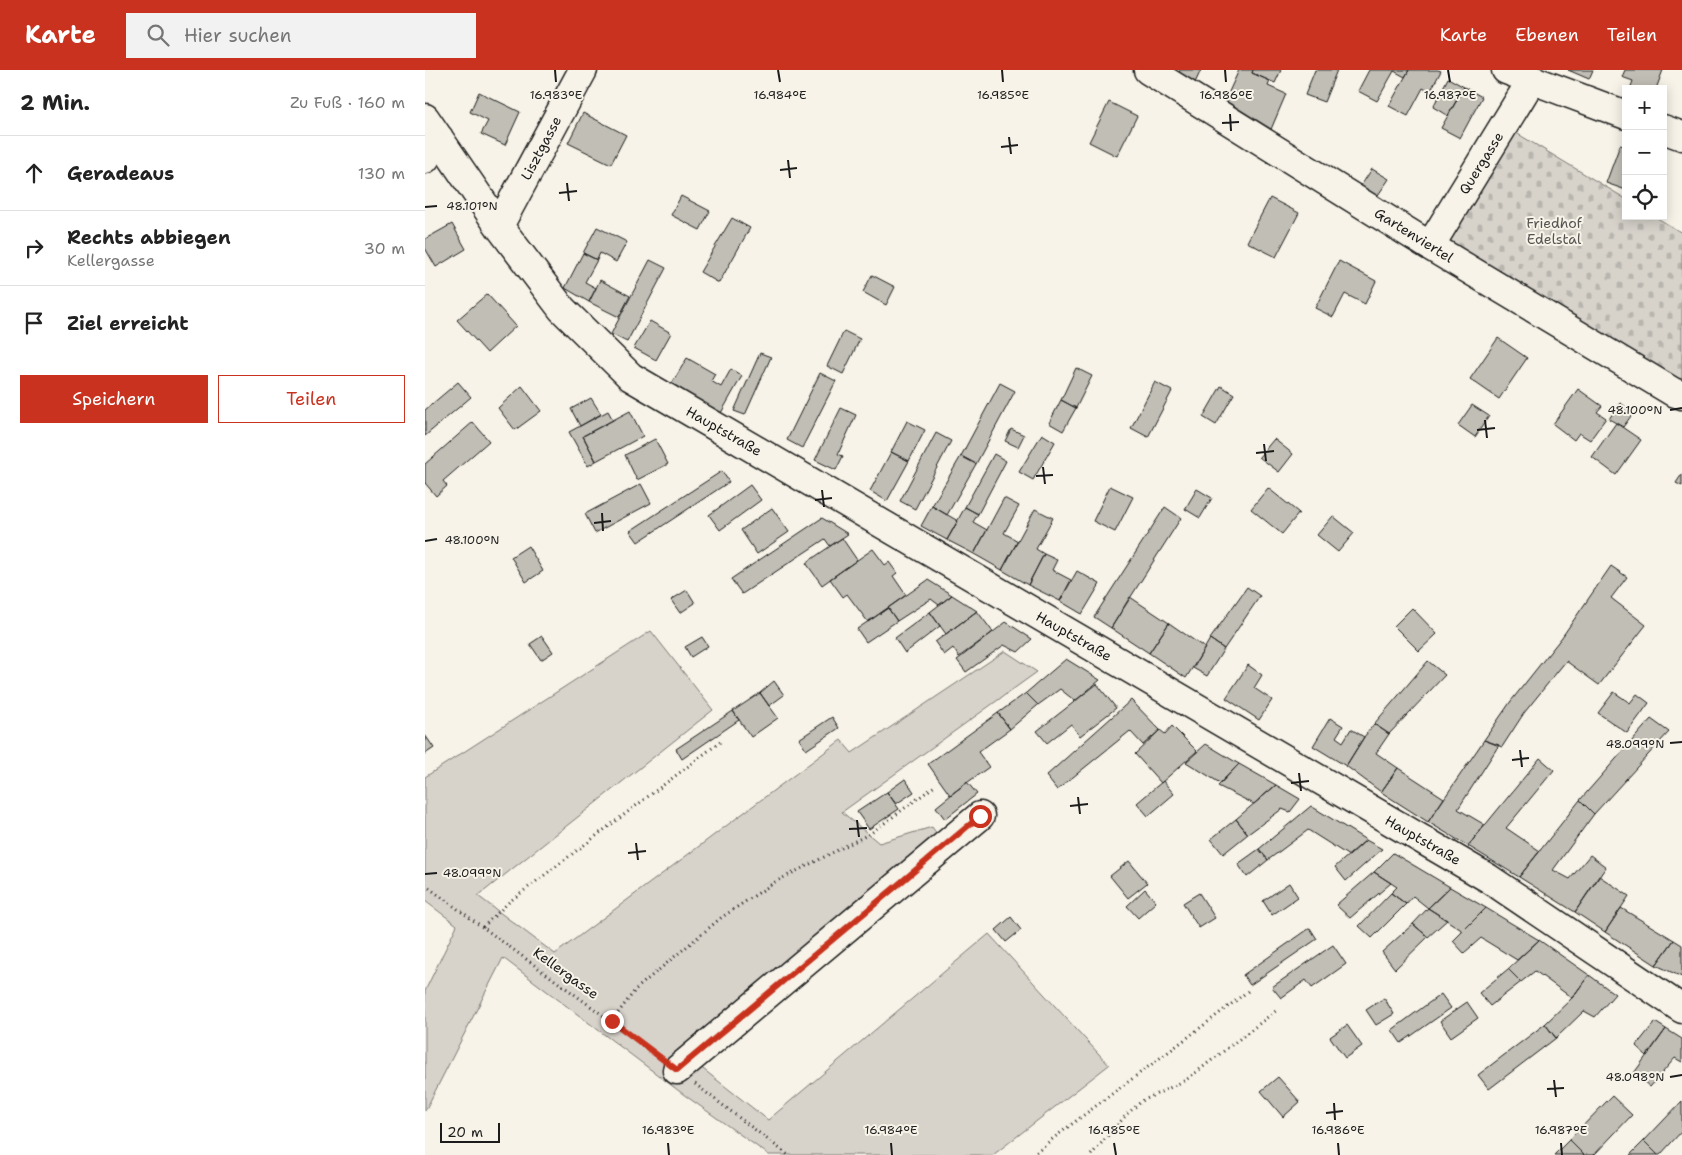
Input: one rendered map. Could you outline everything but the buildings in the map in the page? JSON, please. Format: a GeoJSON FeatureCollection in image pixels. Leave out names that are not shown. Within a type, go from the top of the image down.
{"type":"FeatureCollection","features":[{"type":"Feature","properties":{"kind":"street","name":"Lisztgasse"},"geometry":{"type":"LineString","coordinates":[[499,226],[583,70]]}},
{"type":"Feature","properties":{"kind":"street","name":"Gartenviertel"},"geometry":{"type":"LineString","coordinates":[[1148,70],[1430,246],[1673,392],[1682,395]]}},
{"type":"Feature","properties":{"kind":"street"},"geometry":{"type":"LineString","coordinates":[[1506,70],[1622,114]]}},
{"type":"Feature","properties":{"kind":"street","name":"Quergasse"},"geometry":{"type":"LineString","coordinates":[[1430,246],[1531,80]]}},
{"type":"Feature","properties":{"kind":"street"},"geometry":{"type":"LineString","coordinates":[[1666,130],[1682,136]]}},
{"type":"Feature","properties":{"kind":"street","name":"Hauptstraße"},"geometry":{"type":"LineString","coordinates":[[430,138],[562,310],[631,377],[1488,878],[1682,1009]]}},
{"type":"Feature","properties":{"kind":"street"},"geometry":{"type":"LineString","coordinates":[[677,1070],[980,816]]}},
{"type":"Feature","properties":{"kind":"path"},"geometry":{"type":"LineString","coordinates":[[483,927],[509,902],[720,742]]}},
{"type":"Feature","properties":{"kind":"path"},"geometry":{"type":"LineString","coordinates":[[612,1021],[636,989],[722,917],[775,882],[871,833],[936,785]]}},
{"type":"Feature","properties":{"kind":"path","name":"Kellergasse"},"geometry":{"type":"LineString","coordinates":[[425,885],[612,1021],[788,1155]]}},
{"type":"Feature","properties":{"kind":"path"},"geometry":{"type":"LineString","coordinates":[[1032,1155],[1099,1102],[1189,1038],[1248,990]]}},
{"type":"Feature","properties":{"kind":"path"},"geometry":{"type":"LineString","coordinates":[[1091,1155],[1127,1114],[1142,1101],[1186,1080],[1277,1010]]}},
{"type":"Feature","properties":{"kind":"green space","name":"Friedhof Edelstal"},"geometry":{"type":"Polygon","coordinates":[[[1513,131],[1622,197],[1622,220],[1661,220],[1682,233],[1682,384],[1443,240],[1513,131]]]}},
{"type":"Feature","properties":{"kind":"green space"},"geometry":{"type":"Polygon","coordinates":[[[651,631],[713,710],[478,896],[555,954],[841,740],[852,753],[1005,651],[1037,672],[842,812],[879,843],[932,827],[941,840],[680,1051],[768,1120],[989,934],[1109,1065],[993,1155],[769,1155],[683,1094],[503,958],[425,1111],[425,991],[457,925],[425,901],[425,777],[651,631]]]}},
{"type":"Feature","properties":{"kind":"route"},"geometry":{"type":"LineString","coordinates":[[612,1021],[677,1070],[980,816]]}}]}
